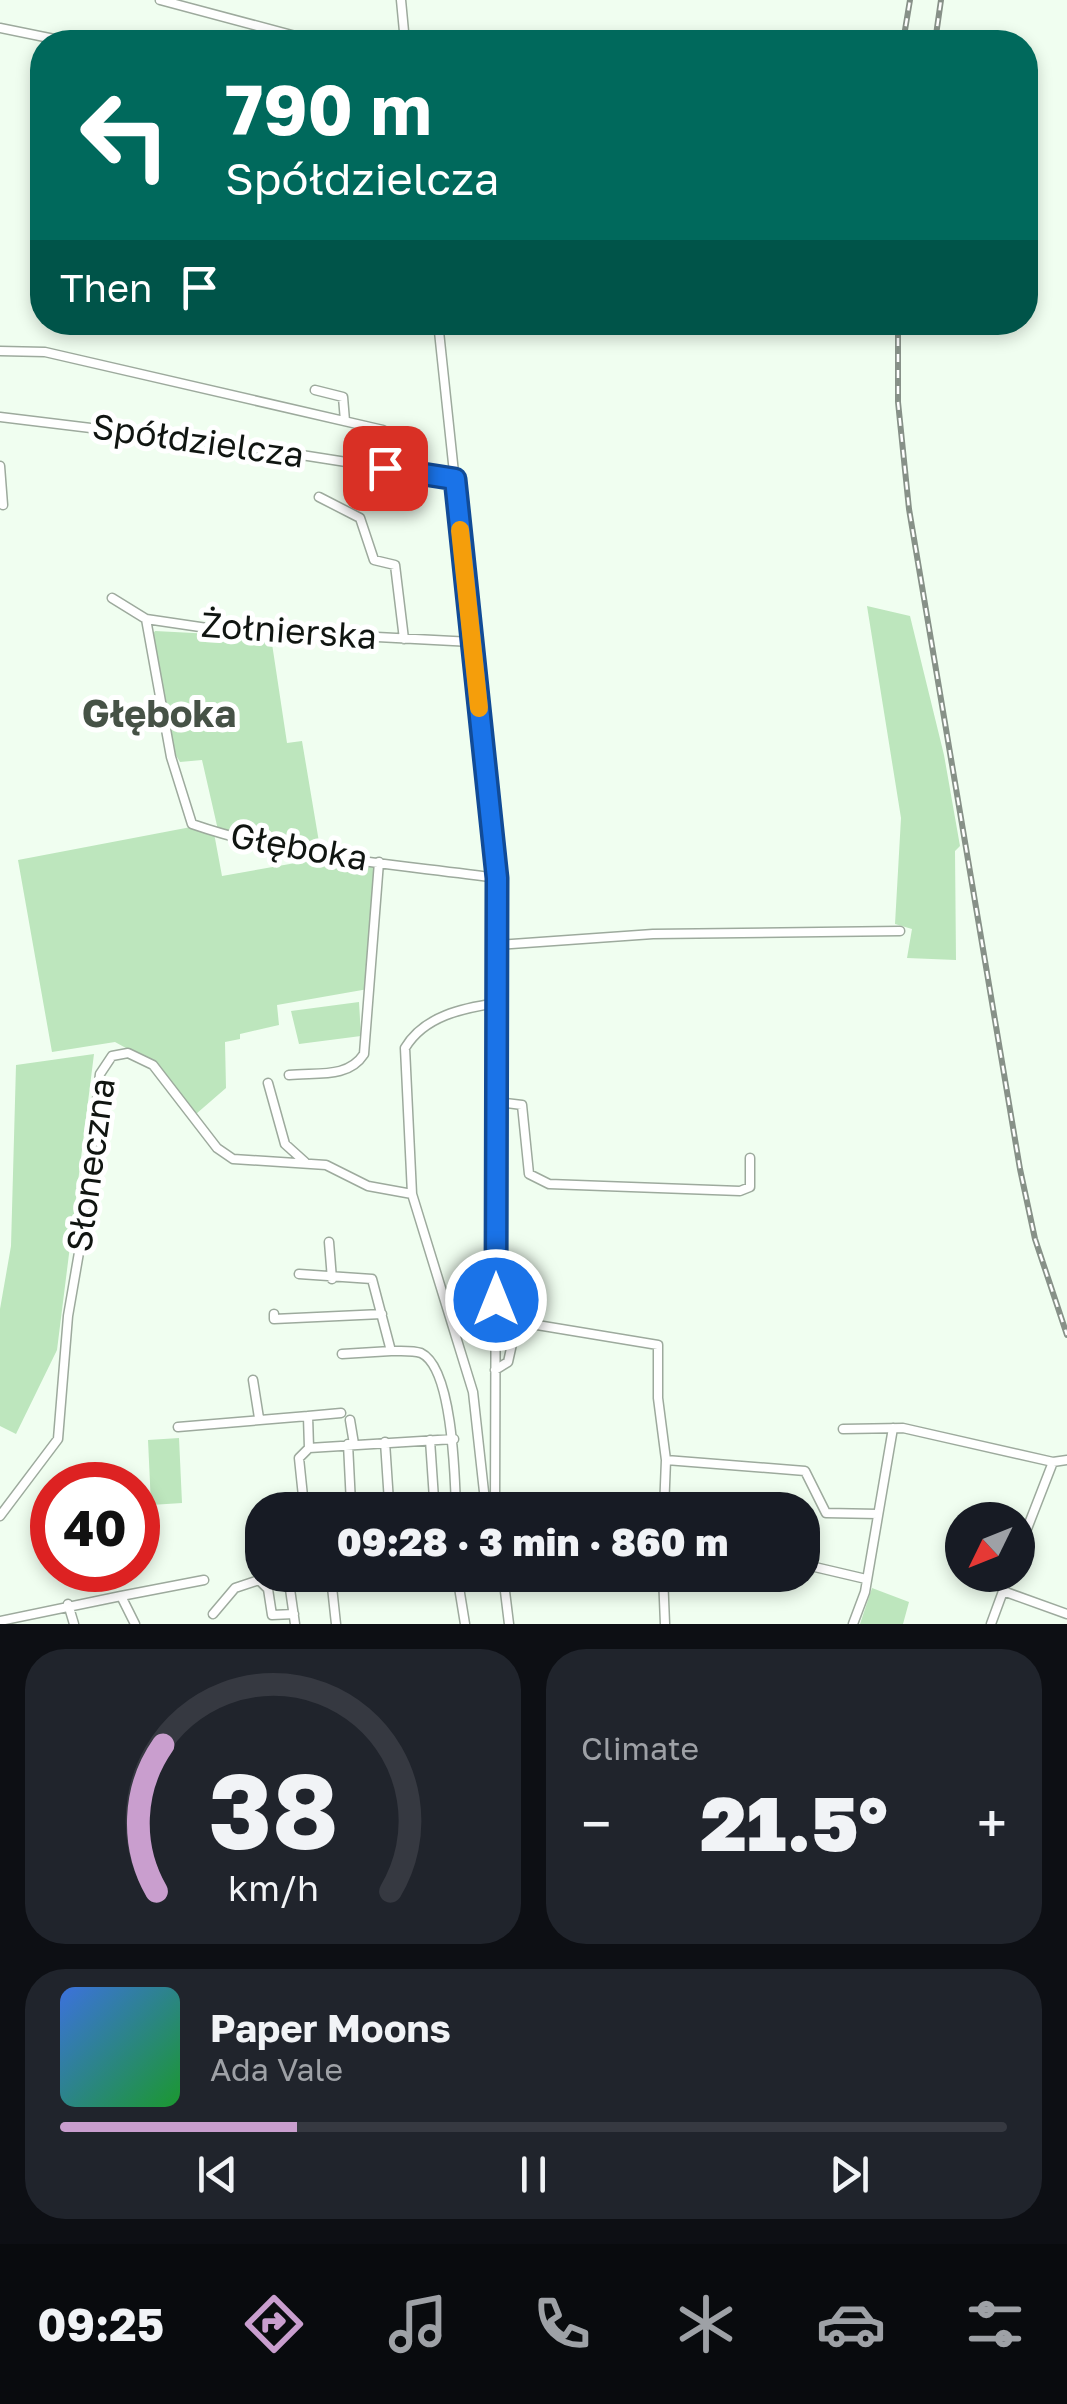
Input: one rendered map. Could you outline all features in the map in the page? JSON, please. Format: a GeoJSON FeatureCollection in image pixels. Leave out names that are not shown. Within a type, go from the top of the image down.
{"type":"FeatureCollection","features":[{"type":"Feature","properties":{"kind":"street"},"geometry":{"type":"LineString","coordinates":[[160,0],[273,30]]}},
{"type":"Feature","properties":{"kind":"street"},"geometry":{"type":"LineString","coordinates":[[401,0],[404,30]]}},
{"type":"Feature","properties":{"kind":"street"},"geometry":{"type":"LineString","coordinates":[[0,28],[30,34]]}},
{"type":"Feature","properties":{"kind":"street"},"geometry":{"type":"LineString","coordinates":[[439,335],[497,878],[496,1492]]}},
{"type":"Feature","properties":{"kind":"street"},"geometry":{"type":"LineString","coordinates":[[0,352],[45,352],[383,430],[385,468]]}},
{"type":"Feature","properties":{"kind":"street"},"geometry":{"type":"LineString","coordinates":[[315,390],[343,397],[345,421]]}},
{"type":"Feature","properties":{"kind":"street","name":"Spółdzielcza"},"geometry":{"type":"LineString","coordinates":[[0,417],[455,479]]}},
{"type":"Feature","properties":{"kind":"street"},"geometry":{"type":"LineString","coordinates":[[0,466],[3,505]]}},
{"type":"Feature","properties":{"kind":"street"},"geometry":{"type":"LineString","coordinates":[[318,498],[360,518],[374,560],[395,565],[404,638]]}},
{"type":"Feature","properties":{"kind":"street","name":"Żołnierska"},"geometry":{"type":"LineString","coordinates":[[112,598],[146,618],[206,628],[472,642]]}},
{"type":"Feature","properties":{"kind":"street","name":"Głęboka"},"geometry":{"type":"LineString","coordinates":[[146,618],[171,757],[192,824],[230,837],[497,878]]}},
{"type":"Feature","properties":{"kind":"street"},"geometry":{"type":"LineString","coordinates":[[290,1076],[334,1073],[359,1063],[364,1054],[379,862]]}},
{"type":"Feature","properties":{"kind":"street"},"geometry":{"type":"LineString","coordinates":[[497,945],[652,934],[900,931]]}},
{"type":"Feature","properties":{"kind":"street"},"geometry":{"type":"LineString","coordinates":[[484,1492],[480,1438],[465,1357],[412,1194],[405,1048],[427,1024],[466,1008],[498,1003]]}},
{"type":"Feature","properties":{"kind":"street","name":"Słoneczna"},"geometry":{"type":"LineString","coordinates":[[0,1516],[58,1439],[68,1316],[82,1241],[100,1074],[105,1063],[128,1053],[153,1065],[217,1148],[233,1159],[326,1165],[378,1189],[412,1194]]}},
{"type":"Feature","properties":{"kind":"street"},"geometry":{"type":"LineString","coordinates":[[268,1082],[285,1144],[310,1164]]}},
{"type":"Feature","properties":{"kind":"street"},"geometry":{"type":"LineString","coordinates":[[496,1102],[522,1105],[527,1161],[536,1180],[658,1189],[748,1190],[750,1158]]}},
{"type":"Feature","properties":{"kind":"street"},"geometry":{"type":"LineString","coordinates":[[329,1242],[332,1278]]}},
{"type":"Feature","properties":{"kind":"street"},"geometry":{"type":"LineString","coordinates":[[299,1274],[372,1279],[390,1351]]}},
{"type":"Feature","properties":{"kind":"street"},"geometry":{"type":"LineString","coordinates":[[274,1314],[274,1319],[382,1314]]}},
{"type":"Feature","properties":{"kind":"street"},"geometry":{"type":"LineString","coordinates":[[495,1370],[508,1362],[514,1334],[531,1324],[658,1344],[665,1492]]}},
{"type":"Feature","properties":{"kind":"street"},"geometry":{"type":"LineString","coordinates":[[342,1354],[420,1352],[432,1361],[454,1439],[456,1492]]}},
{"type":"Feature","properties":{"kind":"street"},"geometry":{"type":"LineString","coordinates":[[253,1380],[259,1418]]}},
{"type":"Feature","properties":{"kind":"street"},"geometry":{"type":"LineString","coordinates":[[178,1427],[340,1412]]}},
{"type":"Feature","properties":{"kind":"street"},"geometry":{"type":"LineString","coordinates":[[308,1416],[309,1448]]}},
{"type":"Feature","properties":{"kind":"street"},"geometry":{"type":"LineString","coordinates":[[350,1420],[351,1492]]}},
{"type":"Feature","properties":{"kind":"street"},"geometry":{"type":"LineString","coordinates":[[844,1429],[893,1428],[964,1439],[1053,1462],[1067,1460]]}},
{"type":"Feature","properties":{"kind":"street"},"geometry":{"type":"LineString","coordinates":[[853,1624],[866,1580],[893,1428]]}},
{"type":"Feature","properties":{"kind":"street"},"geometry":{"type":"LineString","coordinates":[[303,1492],[299,1458],[309,1448],[454,1439]]}},
{"type":"Feature","properties":{"kind":"street"},"geometry":{"type":"LineString","coordinates":[[430,1440],[434,1492]]}},
{"type":"Feature","properties":{"kind":"street"},"geometry":{"type":"LineString","coordinates":[[385,1442],[388,1492]]}},
{"type":"Feature","properties":{"kind":"street"},"geometry":{"type":"LineString","coordinates":[[666,1460],[806,1471],[826,1513],[878,1514]]}},
{"type":"Feature","properties":{"kind":"street"},"geometry":{"type":"LineString","coordinates":[[1035,1508],[1053,1462]]}},
{"type":"Feature","properties":{"kind":"street"},"geometry":{"type":"LineString","coordinates":[[820,1568],[866,1580]]}},
{"type":"Feature","properties":{"kind":"street"},"geometry":{"type":"LineString","coordinates":[[0,1621],[68,1604],[204,1580]]}},
{"type":"Feature","properties":{"kind":"street"},"geometry":{"type":"LineString","coordinates":[[213,1614],[235,1588],[259,1580],[268,1588],[272,1615],[294,1619],[290,1592]]}},
{"type":"Feature","properties":{"kind":"street"},"geometry":{"type":"LineString","coordinates":[[333,1592],[336,1624]]}},
{"type":"Feature","properties":{"kind":"street"},"geometry":{"type":"LineString","coordinates":[[460,1592],[465,1624]]}},
{"type":"Feature","properties":{"kind":"street"},"geometry":{"type":"LineString","coordinates":[[505,1592],[509,1624]]}},
{"type":"Feature","properties":{"kind":"street"},"geometry":{"type":"LineString","coordinates":[[664,1592],[666,1624]]}},
{"type":"Feature","properties":{"kind":"street"},"geometry":{"type":"LineString","coordinates":[[991,1624],[1003,1592]]}},
{"type":"Feature","properties":{"kind":"street"},"geometry":{"type":"LineString","coordinates":[[1006,1592],[1067,1614]]}},
{"type":"Feature","properties":{"kind":"street"},"geometry":{"type":"LineString","coordinates":[[121,1596],[135,1624]]}},
{"type":"Feature","properties":{"kind":"street"},"geometry":{"type":"LineString","coordinates":[[68,1604],[74,1624]]}},
{"type":"Feature","properties":{"kind":"green space"},"geometry":{"type":"Polygon","coordinates":[[[867,606],[910,616],[944,755],[960,846],[955,851],[956,960],[907,958],[912,929],[895,924],[901,818],[867,606]]]}},
{"type":"Feature","properties":{"kind":"green space"},"geometry":{"type":"Polygon","coordinates":[[[155,631],[271,637],[287,743],[302,741],[320,848],[218,830],[202,760],[180,762],[174,752],[151,637],[155,631]]]}},
{"type":"Feature","properties":{"kind":"green space"},"geometry":{"type":"Polygon","coordinates":[[[191,827],[214,833],[222,876],[324,858],[375,866],[368,989],[277,1005],[279,1025],[240,1034],[240,1039],[225,1042],[226,1088],[196,1114],[157,1065],[115,1042],[52,1052],[18,860],[191,827]]]}},
{"type":"Feature","properties":{"kind":"green space"},"geometry":{"type":"Polygon","coordinates":[[[359,1002],[361,1036],[299,1044],[291,1011],[359,1002]]]}},
{"type":"Feature","properties":{"kind":"green space"},"geometry":{"type":"Polygon","coordinates":[[[94,1054],[57,1350],[16,1434],[0,1426],[0,1309],[11,1246],[16,1065],[94,1054]]]}},
{"type":"Feature","properties":{"kind":"green space"},"geometry":{"type":"Polygon","coordinates":[[[179,1438],[182,1503],[160,1504],[160,1462],[149,1462],[148,1440],[179,1438]]]}},
{"type":"Feature","properties":{"kind":"green space"},"geometry":{"type":"Polygon","coordinates":[[[872,1588],[909,1602],[903,1624],[860,1624],[872,1588]]]}},
{"type":"Feature","properties":{"kind":"railway"},"geometry":{"type":"LineString","coordinates":[[905,30],[910,0]]}},
{"type":"Feature","properties":{"kind":"railway"},"geometry":{"type":"LineString","coordinates":[[937,30],[941,0]]}},
{"type":"Feature","properties":{"kind":"railway"},"geometry":{"type":"LineString","coordinates":[[898,335],[898,402],[909,509],[1020,1169],[1035,1239],[1067,1335]]}},
{"type":"Feature","properties":{"kind":"slow traffic"},"geometry":{"type":"LineString","coordinates":[[460,530],[479,708]]}},
{"type":"Feature","properties":{"kind":"district","name":"Głęboka"},"geometry":{"type":"Point","coordinates":[159,714]}},
{"type":"Feature","properties":{"kind":"route"},"geometry":{"type":"LineString","coordinates":[[385,468],[455,479],[497,878],[496,1300]]}}]}
